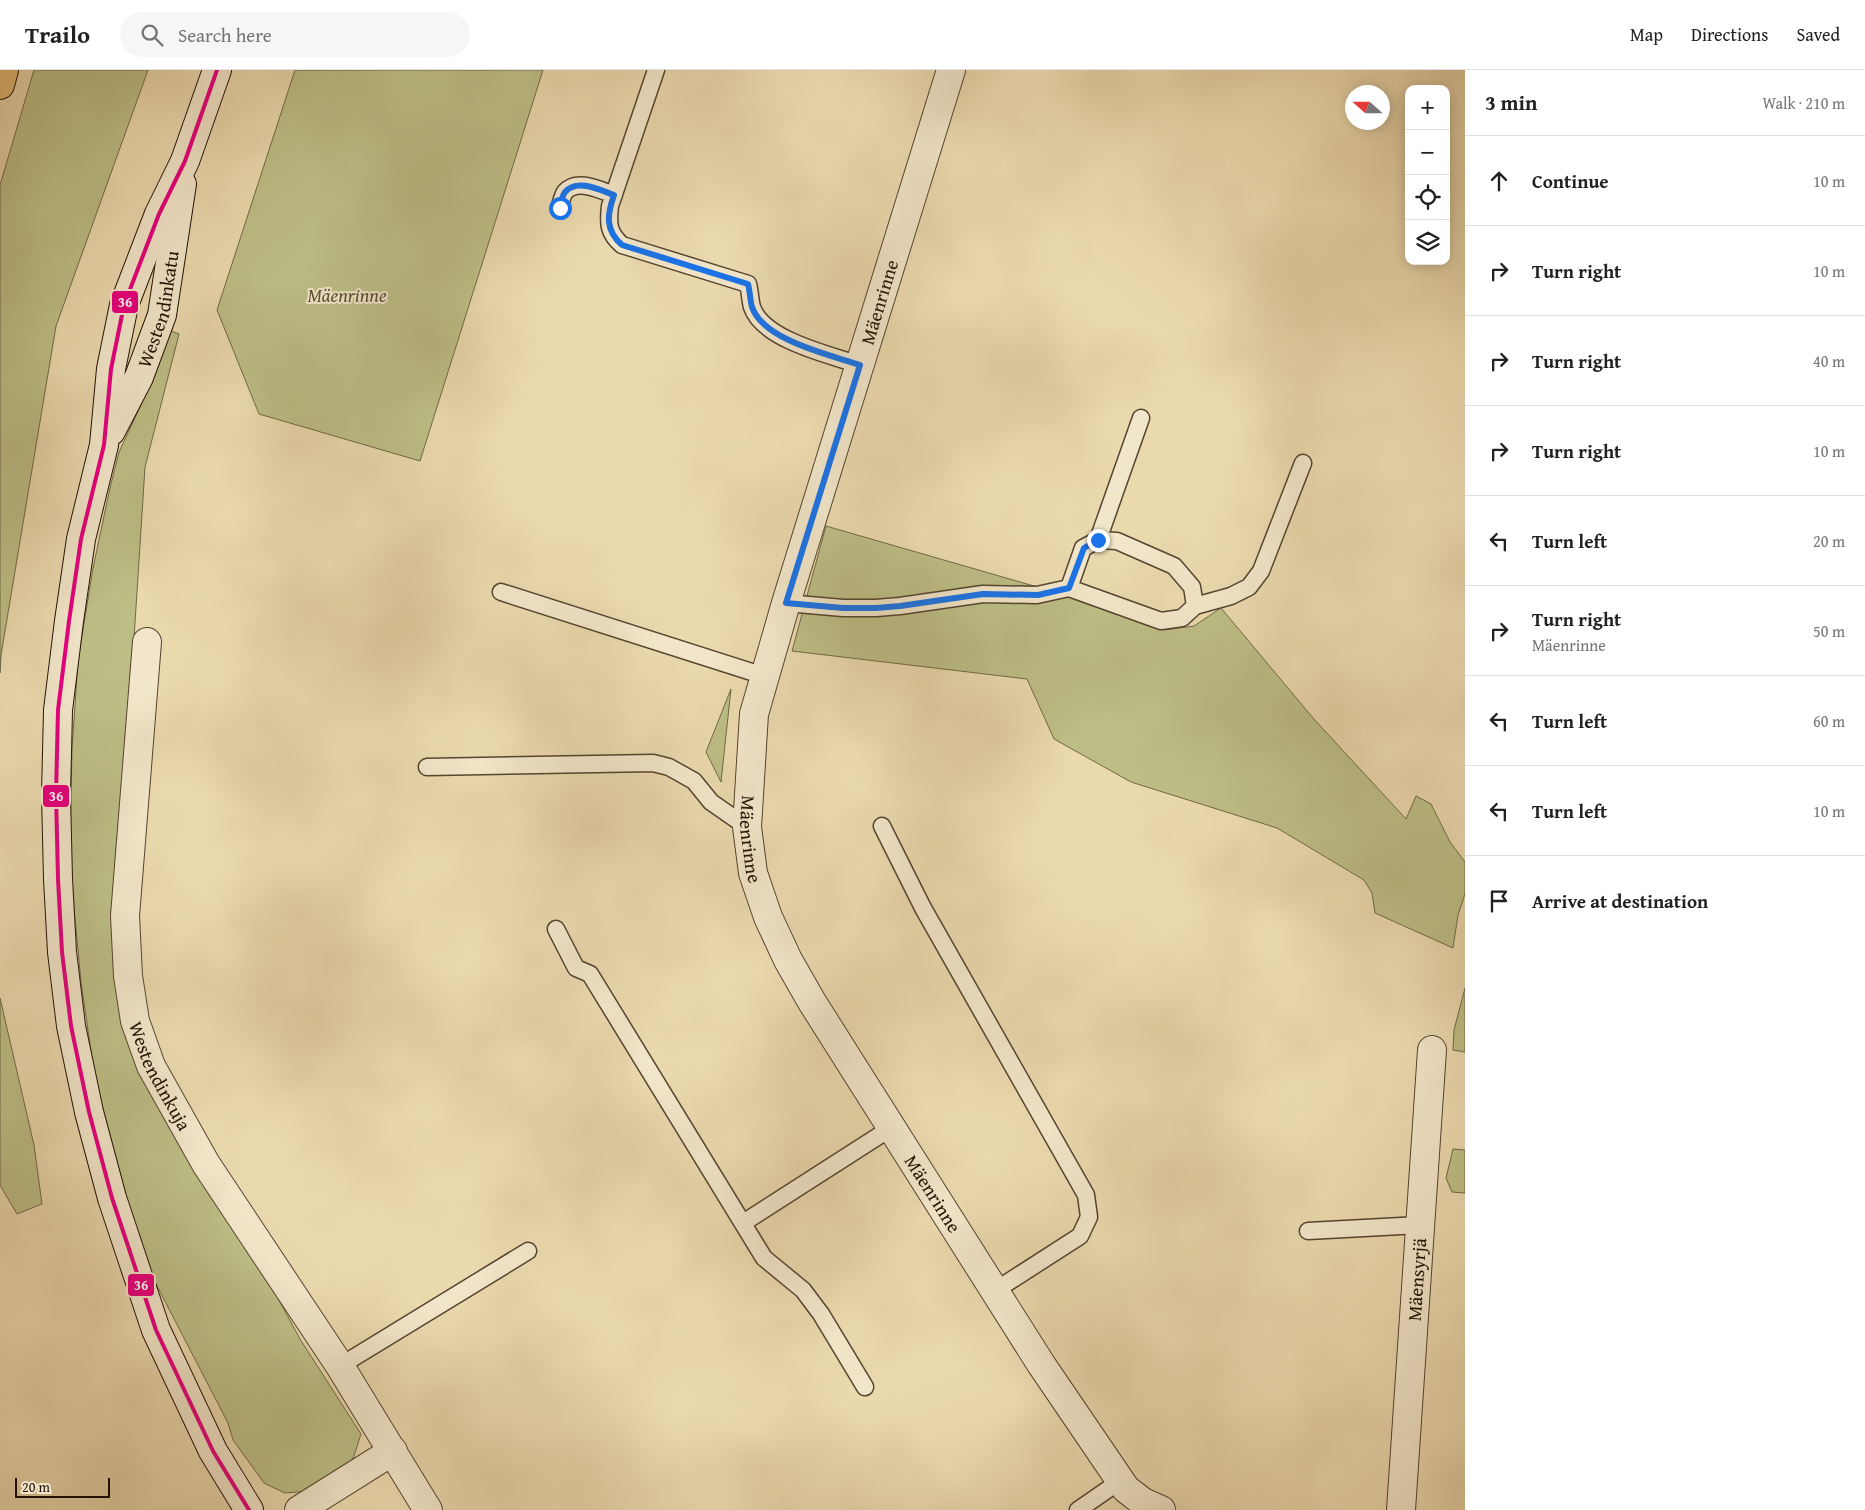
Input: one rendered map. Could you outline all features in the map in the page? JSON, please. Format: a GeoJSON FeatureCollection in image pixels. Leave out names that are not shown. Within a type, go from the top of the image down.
{"type":"FeatureCollection","features":[{"type":"Feature","properties":{"kind":"highway"},"geometry":{"type":"LineString","coordinates":[[0,85],[4,70]]}},
{"type":"Feature","properties":{"kind":"street","name":"Westendinkatu"},"geometry":{"type":"LineString","coordinates":[[217,70],[185,161],[159,214],[124,305],[111,369],[104,446],[81,539],[68,621],[58,710],[56,795],[62,952],[71,1026],[89,1112],[112,1198],[156,1330],[213,1451],[249,1510]]}},
{"type":"Feature","properties":{"kind":"street","name":"Mäenrinne"},"geometry":{"type":"LineString","coordinates":[[951,70],[786,603],[754,714],[746,827],[752,873],[780,943],[812,1002],[1047,1372],[1126,1489],[1143,1502],[1161,1510]]}},
{"type":"Feature","properties":{"kind":"street","name":"Westendinkatu"},"geometry":{"type":"LineString","coordinates":[[104,446],[139,377],[162,316],[185,161]]}},
{"type":"Feature","properties":{"kind":"street","name":"Westendinkuja"},"geometry":{"type":"LineString","coordinates":[[147,642],[125,916],[128,976],[135,1021],[152,1066],[206,1164],[340,1366],[428,1510]]}},
{"type":"Feature","properties":{"kind":"street","name":"Mäensyrjä"},"geometry":{"type":"LineString","coordinates":[[1401,1510],[1432,1050]]}},
{"type":"Feature","properties":{"kind":"street"},"geometry":{"type":"LineString","coordinates":[[299,1510],[393,1451]]}},
{"type":"Feature","properties":{"kind":"lane"},"geometry":{"type":"LineString","coordinates":[[656,70],[614,195],[608,223],[615,239],[622,245],[748,284],[753,308],[762,322],[802,347],[860,365]]}},
{"type":"Feature","properties":{"kind":"lane"},"geometry":{"type":"LineString","coordinates":[[560,208],[565,193],[573,186],[586,186],[614,195]]}},
{"type":"Feature","properties":{"kind":"lane"},"geometry":{"type":"LineString","coordinates":[[1098,540],[1141,418]]}},
{"type":"Feature","properties":{"kind":"lane"},"geometry":{"type":"LineString","coordinates":[[786,603],[843,608],[876,608],[983,594],[1038,595],[1069,588],[1161,621],[1182,618],[1195,606],[1231,596],[1249,587],[1260,571],[1303,463]]}},
{"type":"Feature","properties":{"kind":"lane"},"geometry":{"type":"LineString","coordinates":[[1069,588],[1084,548],[1098,540],[1117,541],[1174,566],[1192,586],[1195,606]]}},
{"type":"Feature","properties":{"kind":"lane"},"geometry":{"type":"LineString","coordinates":[[501,592],[764,676]]}},
{"type":"Feature","properties":{"kind":"lane"},"geometry":{"type":"LineString","coordinates":[[427,767],[653,763],[669,767],[694,781],[711,802],[746,827]]}},
{"type":"Feature","properties":{"kind":"lane"},"geometry":{"type":"LineString","coordinates":[[882,826],[923,908],[1086,1195],[1089,1217],[1080,1236],[996,1290]]}},
{"type":"Feature","properties":{"kind":"lane"},"geometry":{"type":"LineString","coordinates":[[556,930],[576,968],[590,974],[764,1258],[803,1290],[822,1314],[865,1387]]}},
{"type":"Feature","properties":{"kind":"lane"},"geometry":{"type":"LineString","coordinates":[[743,1223],[891,1128]]}},
{"type":"Feature","properties":{"kind":"lane"},"geometry":{"type":"LineString","coordinates":[[1308,1231],[1420,1226]]}},
{"type":"Feature","properties":{"kind":"lane"},"geometry":{"type":"LineString","coordinates":[[340,1366],[528,1251]]}},
{"type":"Feature","properties":{"kind":"lane"},"geometry":{"type":"LineString","coordinates":[[1078,1510],[1120,1481]]}},
{"type":"Feature","properties":{"kind":"green space"},"geometry":{"type":"Polygon","coordinates":[[[34,70],[148,70],[56,326],[1,655],[0,673],[0,185],[34,70]]]}},
{"type":"Feature","properties":{"kind":"green space","name":"Mäenrinne"},"geometry":{"type":"Polygon","coordinates":[[[295,70],[543,70],[420,461],[259,414],[217,310],[295,70]]]}},
{"type":"Feature","properties":{"kind":"green space"},"geometry":{"type":"Polygon","coordinates":[[[168,330],[179,334],[145,467],[126,763],[123,1012],[300,1339],[361,1434],[351,1465],[309,1491],[285,1493],[264,1483],[233,1440],[228,1423],[156,1284],[150,1277],[123,1194],[105,1126],[94,1072],[81,982],[70,848],[72,749],[78,661],[93,568],[119,452],[147,392],[168,330]]]}},
{"type":"Feature","properties":{"kind":"green space"},"geometry":{"type":"Polygon","coordinates":[[[826,526],[1072,597],[1164,630],[1194,626],[1221,608],[1313,718],[1406,819],[1416,796],[1431,804],[1450,842],[1465,862],[1465,894],[1458,915],[1453,948],[1375,913],[1372,893],[1364,880],[1277,828],[1131,782],[1054,739],[1027,679],[792,651],[826,526]]]}},
{"type":"Feature","properties":{"kind":"green space"},"geometry":{"type":"Polygon","coordinates":[[[731,689],[721,782],[706,752],[731,689]]]}},
{"type":"Feature","properties":{"kind":"green space"},"geometry":{"type":"Polygon","coordinates":[[[1465,988],[1465,1052],[1453,1050],[1454,1030],[1465,988]]]}},
{"type":"Feature","properties":{"kind":"green space"},"geometry":{"type":"Polygon","coordinates":[[[0,998],[34,1145],[42,1204],[17,1214],[0,1185],[0,998]]]}},
{"type":"Feature","properties":{"kind":"green space"},"geometry":{"type":"Polygon","coordinates":[[[1453,1149],[1465,1150],[1465,1193],[1452,1192],[1446,1178],[1453,1149]]]}},
{"type":"Feature","properties":{"kind":"transit line","name":"36"},"geometry":{"type":"LineString","coordinates":[[217,70],[185,161],[159,214],[124,305],[111,369],[104,445],[81,539],[69,621],[58,710],[56,795],[62,952],[71,1026],[89,1112],[112,1198],[156,1330],[213,1451],[249,1510]]}},
{"type":"Feature","properties":{"kind":"route"},"geometry":{"type":"LineString","coordinates":[[560,208],[565,193],[573,186],[586,186],[614,195],[610,206],[608,223],[615,239],[622,245],[748,284],[753,308],[762,322],[802,347],[860,365],[786,603],[843,608],[876,608],[983,594],[1038,595],[1069,588],[1084,548],[1098,540]]}}]}
